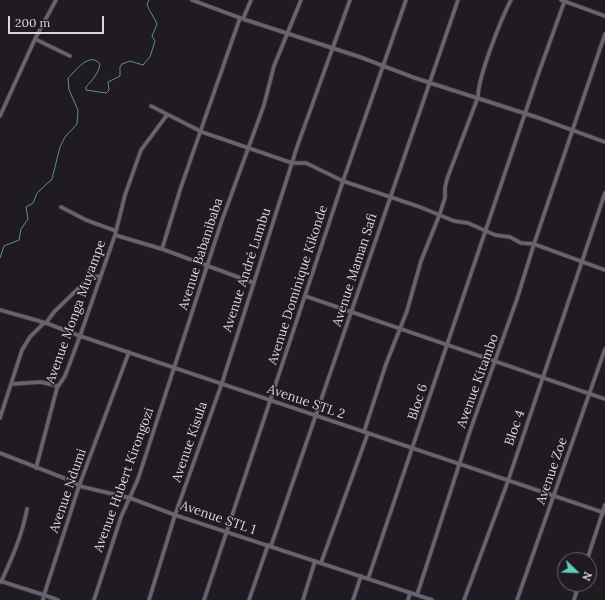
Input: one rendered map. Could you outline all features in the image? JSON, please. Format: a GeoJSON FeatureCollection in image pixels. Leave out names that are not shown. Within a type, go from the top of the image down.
{"type":"FeatureCollection","features":[{"type":"Feature","properties":{"kind":"street"},"geometry":{"type":"LineString","coordinates":[[0,116],[35,39],[56,0]]}},
{"type":"Feature","properties":{"kind":"street"},"geometry":{"type":"LineString","coordinates":[[192,0],[201,1],[242,19],[478,97],[605,142]]}},
{"type":"Feature","properties":{"kind":"street"},"geometry":{"type":"LineString","coordinates":[[162,249],[181,187],[242,19],[251,0]]}},
{"type":"Feature","properties":{"kind":"street","name":"Avenue Babanibaba"},"geometry":{"type":"LineString","coordinates":[[174,367],[248,146],[264,106],[274,66],[301,0]]}},
{"type":"Feature","properties":{"kind":"street","name":"Avenue André Lumbu"},"geometry":{"type":"LineString","coordinates":[[222,383],[292,163],[350,0]]}},
{"type":"Feature","properties":{"kind":"street","name":"Avenue Dominique Kikonde"},"geometry":{"type":"LineString","coordinates":[[204,600],[304,296],[382,65],[406,0]]}},
{"type":"Feature","properties":{"kind":"street","name":"Avenue Maman Safi"},"geometry":{"type":"LineString","coordinates":[[249,600],[270,545],[352,312],[458,0]]}},
{"type":"Feature","properties":{"kind":"street"},"geometry":{"type":"LineString","coordinates":[[321,562],[366,433],[386,364],[407,311],[421,261],[445,198],[447,179],[478,97],[479,87],[511,0]]}},
{"type":"Feature","properties":{"kind":"street"},"geometry":{"type":"LineString","coordinates":[[564,0],[605,16]]}},
{"type":"Feature","properties":{"kind":"street","name":"Bloc 6"},"geometry":{"type":"LineString","coordinates":[[368,579],[564,0]]}},
{"type":"Feature","properties":{"kind":"street","name":"Avenue Kitambo"},"geometry":{"type":"LineString","coordinates":[[417,595],[461,464],[471,428],[496,361],[605,34]]}},
{"type":"Feature","properties":{"kind":"street"},"geometry":{"type":"LineString","coordinates":[[35,39],[70,56]]}},
{"type":"Feature","properties":{"kind":"street"},"geometry":{"type":"LineString","coordinates":[[151,106],[202,132],[248,146],[292,163],[306,163],[343,181],[439,216],[454,221],[468,222],[521,243],[534,244],[605,270]]}},
{"type":"Feature","properties":{"kind":"street"},"geometry":{"type":"LineString","coordinates":[[61,207],[116,233],[125,195],[141,150],[167,115]]}},
{"type":"Feature","properties":{"kind":"street","name":"Bloc 4"},"geometry":{"type":"LineString","coordinates":[[464,600],[508,481],[605,193]]}},
{"type":"Feature","properties":{"kind":"street","name":"Avenue Monga Muyampe"},"geometry":{"type":"LineString","coordinates":[[36,468],[58,386],[64,376],[80,336],[116,233],[254,283]]}},
{"type":"Feature","properties":{"kind":"street"},"geometry":{"type":"LineString","coordinates":[[0,418],[25,343],[89,278],[100,276]]}},
{"type":"Feature","properties":{"kind":"street"},"geometry":{"type":"LineString","coordinates":[[304,296],[605,399]]}},
{"type":"Feature","properties":{"kind":"street","name":"Avenue STL 2"},"geometry":{"type":"LineString","coordinates":[[0,310],[45,323],[315,416],[604,512]]}},
{"type":"Feature","properties":{"kind":"street","name":"Avenue Zoe"},"geometry":{"type":"LineString","coordinates":[[517,600],[605,349]]}},
{"type":"Feature","properties":{"kind":"street","name":"Avenue Ndumi"},"geometry":{"type":"LineString","coordinates":[[43,600],[79,486],[129,352]]}},
{"type":"Feature","properties":{"kind":"street","name":"Avenue Hubert Kirongozi"},"geometry":{"type":"LineString","coordinates":[[94,600],[116,531],[130,498],[174,367]]}},
{"type":"Feature","properties":{"kind":"street"},"geometry":{"type":"LineString","coordinates":[[12,384],[41,382],[58,386]]}},
{"type":"Feature","properties":{"kind":"street","name":"Avenue Kisula"},"geometry":{"type":"LineString","coordinates":[[149,600],[175,514],[222,383]]}},
{"type":"Feature","properties":{"kind":"street"},"geometry":{"type":"LineString","coordinates":[[10,391],[17,384]]}},
{"type":"Feature","properties":{"kind":"street","name":"Avenue STL 1"},"geometry":{"type":"LineString","coordinates":[[0,453],[74,482],[79,486],[130,498],[432,600]]}},
{"type":"Feature","properties":{"kind":"street"},"geometry":{"type":"LineString","coordinates":[[590,552],[605,505]]}},
{"type":"Feature","properties":{"kind":"street"},"geometry":{"type":"LineString","coordinates":[[27,509],[22,532],[0,582],[58,600]]}},
{"type":"Feature","properties":{"kind":"street"},"geometry":{"type":"LineString","coordinates":[[303,600],[314,560]]}},
{"type":"Feature","properties":{"kind":"street"},"geometry":{"type":"LineString","coordinates":[[353,600],[361,576]]}},
{"type":"Feature","properties":{"kind":"street"},"geometry":{"type":"LineString","coordinates":[[408,600],[410,593]]}},
{"type":"Feature","properties":{"kind":"waterway"},"geometry":{"type":"LineString","coordinates":[[0,258],[4,246],[19,240],[21,229],[28,219],[26,207],[33,203],[37,193],[52,179],[60,147],[65,137],[77,124],[78,110],[69,90],[68,78],[87,61],[96,61],[100,64],[98,71],[86,87],[86,90],[106,93],[109,90],[108,82],[120,76],[120,67],[122,64],[130,61],[143,65],[150,57],[155,41],[152,36],[157,24],[148,7],[147,4],[149,0]]}}]}
